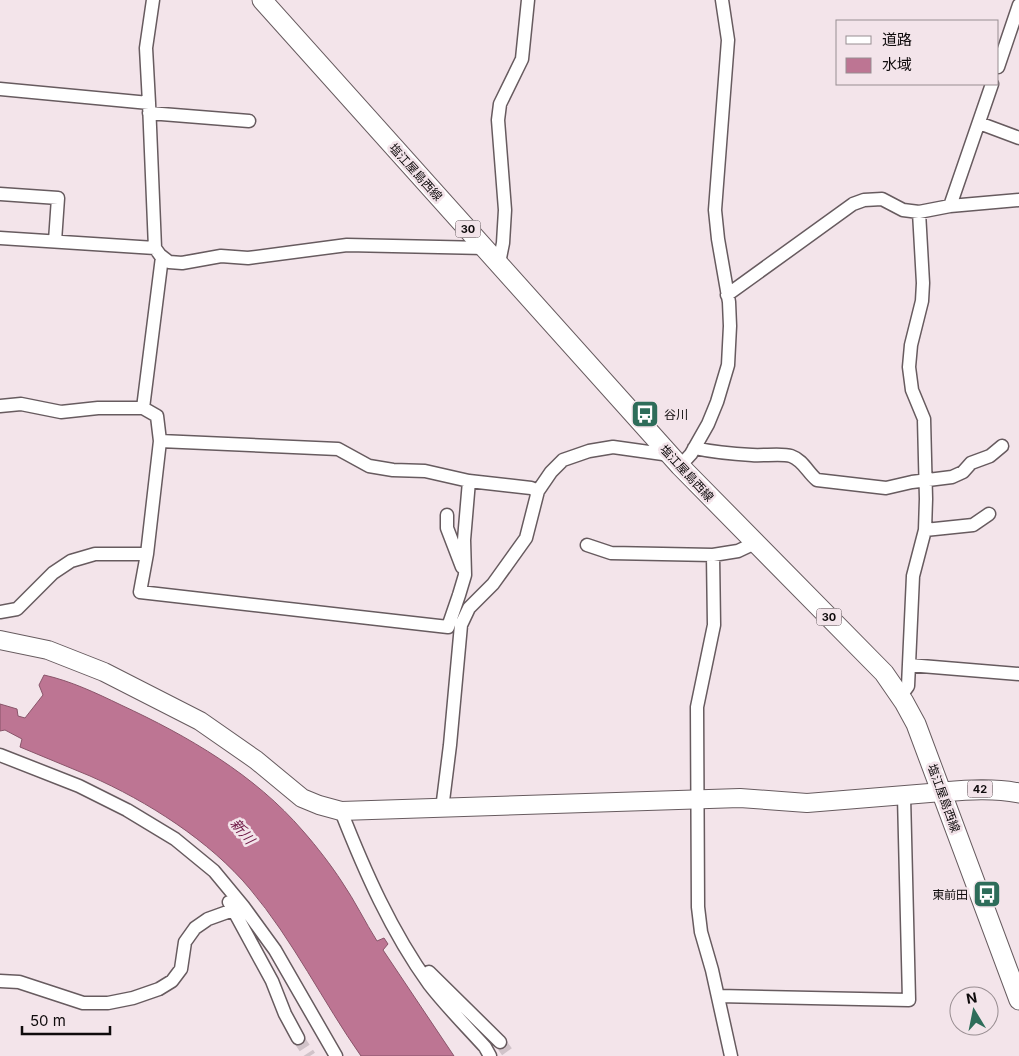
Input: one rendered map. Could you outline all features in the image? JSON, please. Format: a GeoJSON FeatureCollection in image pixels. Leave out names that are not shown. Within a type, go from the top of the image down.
{"type":"FeatureCollection","features":[{"type":"Feature","properties":{"kind":"main road","name":"塩江屋島西線"},"geometry":{"type":"LineString","coordinates":[[262,0],[485,248],[682,456],[755,543],[884,673],[916,724],[1019,1000]]}},
{"type":"Feature","properties":{"kind":"main road","name":"42"},"geometry":{"type":"LineString","coordinates":[[942,792],[976,789],[1019,793]]}},
{"type":"Feature","properties":{"kind":"street"},"geometry":{"type":"LineString","coordinates":[[144,408],[158,253],[146,48],[153,0]]}},
{"type":"Feature","properties":{"kind":"street"},"geometry":{"type":"LineString","coordinates":[[499,263],[504,210],[498,120],[500,104],[522,59],[528,0]]}},
{"type":"Feature","properties":{"kind":"street"},"geometry":{"type":"LineString","coordinates":[[682,456],[708,424],[728,365],[730,326],[715,210],[728,40],[722,0]]}},
{"type":"Feature","properties":{"kind":"street"},"geometry":{"type":"LineString","coordinates":[[999,64],[1019,5]]}},
{"type":"Feature","properties":{"kind":"street"},"geometry":{"type":"LineString","coordinates":[[950,206],[992,85]]}},
{"type":"Feature","properties":{"kind":"street"},"geometry":{"type":"LineString","coordinates":[[0,89],[249,121]]}},
{"type":"Feature","properties":{"kind":"street"},"geometry":{"type":"LineString","coordinates":[[979,123],[1019,138]]}},
{"type":"Feature","properties":{"kind":"street"},"geometry":{"type":"LineString","coordinates":[[0,194],[58,198],[55,241]]}},
{"type":"Feature","properties":{"kind":"street"},"geometry":{"type":"LineString","coordinates":[[727,296],[852,204],[864,200],[882,199],[903,210],[919,212],[950,206],[1019,200]]}},
{"type":"Feature","properties":{"kind":"street"},"geometry":{"type":"LineString","coordinates":[[900,697],[908,686],[913,576],[925,530],[924,419],[912,390],[909,367],[910,345],[922,301],[923,283],[919,212]]}},
{"type":"Feature","properties":{"kind":"street"},"geometry":{"type":"LineString","coordinates":[[0,238],[55,241],[158,253],[169,262],[182,263],[221,256],[248,258],[347,245],[485,248]]}},
{"type":"Feature","properties":{"kind":"street"},"geometry":{"type":"LineString","coordinates":[[0,406],[21,404],[61,412],[98,408],[144,408],[157,416],[160,440],[147,554],[140,592],[448,627],[465,575],[464,540],[469,481]]}},
{"type":"Feature","properties":{"kind":"street"},"geometry":{"type":"LineString","coordinates":[[160,440],[338,449],[369,466],[393,470],[425,471],[469,481],[530,488],[538,491]]}},
{"type":"Feature","properties":{"kind":"street"},"geometry":{"type":"LineString","coordinates":[[461,625],[469,608],[493,584],[526,538],[538,491],[551,472],[563,460],[589,451],[613,447],[682,456],[714,452],[752,456],[791,456],[801,462],[817,480],[886,488],[952,477],[963,472],[970,463],[990,456],[1002,446]]}},
{"type":"Feature","properties":{"kind":"street"},"geometry":{"type":"LineString","coordinates":[[925,530],[973,524],[989,514]]}},
{"type":"Feature","properties":{"kind":"street"},"geometry":{"type":"LineString","coordinates":[[442,809],[461,625],[468,585],[447,528],[447,515]]}},
{"type":"Feature","properties":{"kind":"street"},"geometry":{"type":"LineString","coordinates":[[587,546],[611,553],[713,555],[738,551],[755,543]]}},
{"type":"Feature","properties":{"kind":"street"},"geometry":{"type":"LineString","coordinates":[[0,612],[17,609],[54,573],[71,561],[95,554],[147,554]]}},
{"type":"Feature","properties":{"kind":"street"},"geometry":{"type":"LineString","coordinates":[[713,555],[714,625],[697,707],[698,907],[700,924],[731,1056]]}},
{"type":"Feature","properties":{"kind":"street"},"geometry":{"type":"LineString","coordinates":[[0,640],[48,650],[104,672],[200,721],[256,760],[302,798],[341,811],[740,798],[807,804],[942,792]]}},
{"type":"Feature","properties":{"kind":"street"},"geometry":{"type":"LineString","coordinates":[[909,665],[1019,674]]}},
{"type":"Feature","properties":{"kind":"street"},"geometry":{"type":"LineString","coordinates":[[0,755],[79,786],[127,810],[175,839],[214,871],[243,906],[275,950],[336,1056]]}},
{"type":"Feature","properties":{"kind":"street"},"geometry":{"type":"LineString","coordinates":[[718,996],[909,1000],[904,796]]}},
{"type":"Feature","properties":{"kind":"street"},"geometry":{"type":"LineString","coordinates":[[341,811],[366,875],[410,954],[430,985],[490,1056]]}},
{"type":"Feature","properties":{"kind":"street"},"geometry":{"type":"LineString","coordinates":[[214,871],[272,981],[285,1014],[298,1038]]}},
{"type":"Feature","properties":{"kind":"street"},"geometry":{"type":"LineString","coordinates":[[0,981],[19,982],[83,1003],[108,1003],[133,998],[159,989],[172,981],[181,969],[185,942],[194,928],[208,919],[233,910]]}},
{"type":"Feature","properties":{"kind":"street"},"geometry":{"type":"LineString","coordinates":[[410,954],[500,1042]]}},
{"type":"Feature","properties":{"kind":"water","name":"新川"},"geometry":{"type":"Polygon","coordinates":[[[44,675],[93,692],[171,730],[219,759],[264,792],[284,811],[324,856],[377,941],[384,938],[388,944],[383,950],[454,1056],[361,1056],[280,929],[234,871],[197,839],[155,810],[112,786],[20,747],[22,739],[5,730],[0,731],[0,704],[17,709],[18,716],[25,718],[43,695],[39,685],[44,675]]]}},
{"type":"Feature","properties":{"kind":"tunnel"},"geometry":{"type":"LineString","coordinates":[[298,1038],[310,1056]]}},
{"type":"Feature","properties":{"kind":"tunnel"},"geometry":{"type":"LineString","coordinates":[[500,1042],[510,1056]]}},
{"type":"Feature","properties":{"kind":"place","name":"谷川"},"geometry":{"type":"Point","coordinates":[645,414]}},
{"type":"Feature","properties":{"kind":"place","name":"東前田"},"geometry":{"type":"Point","coordinates":[987,894]}}]}
